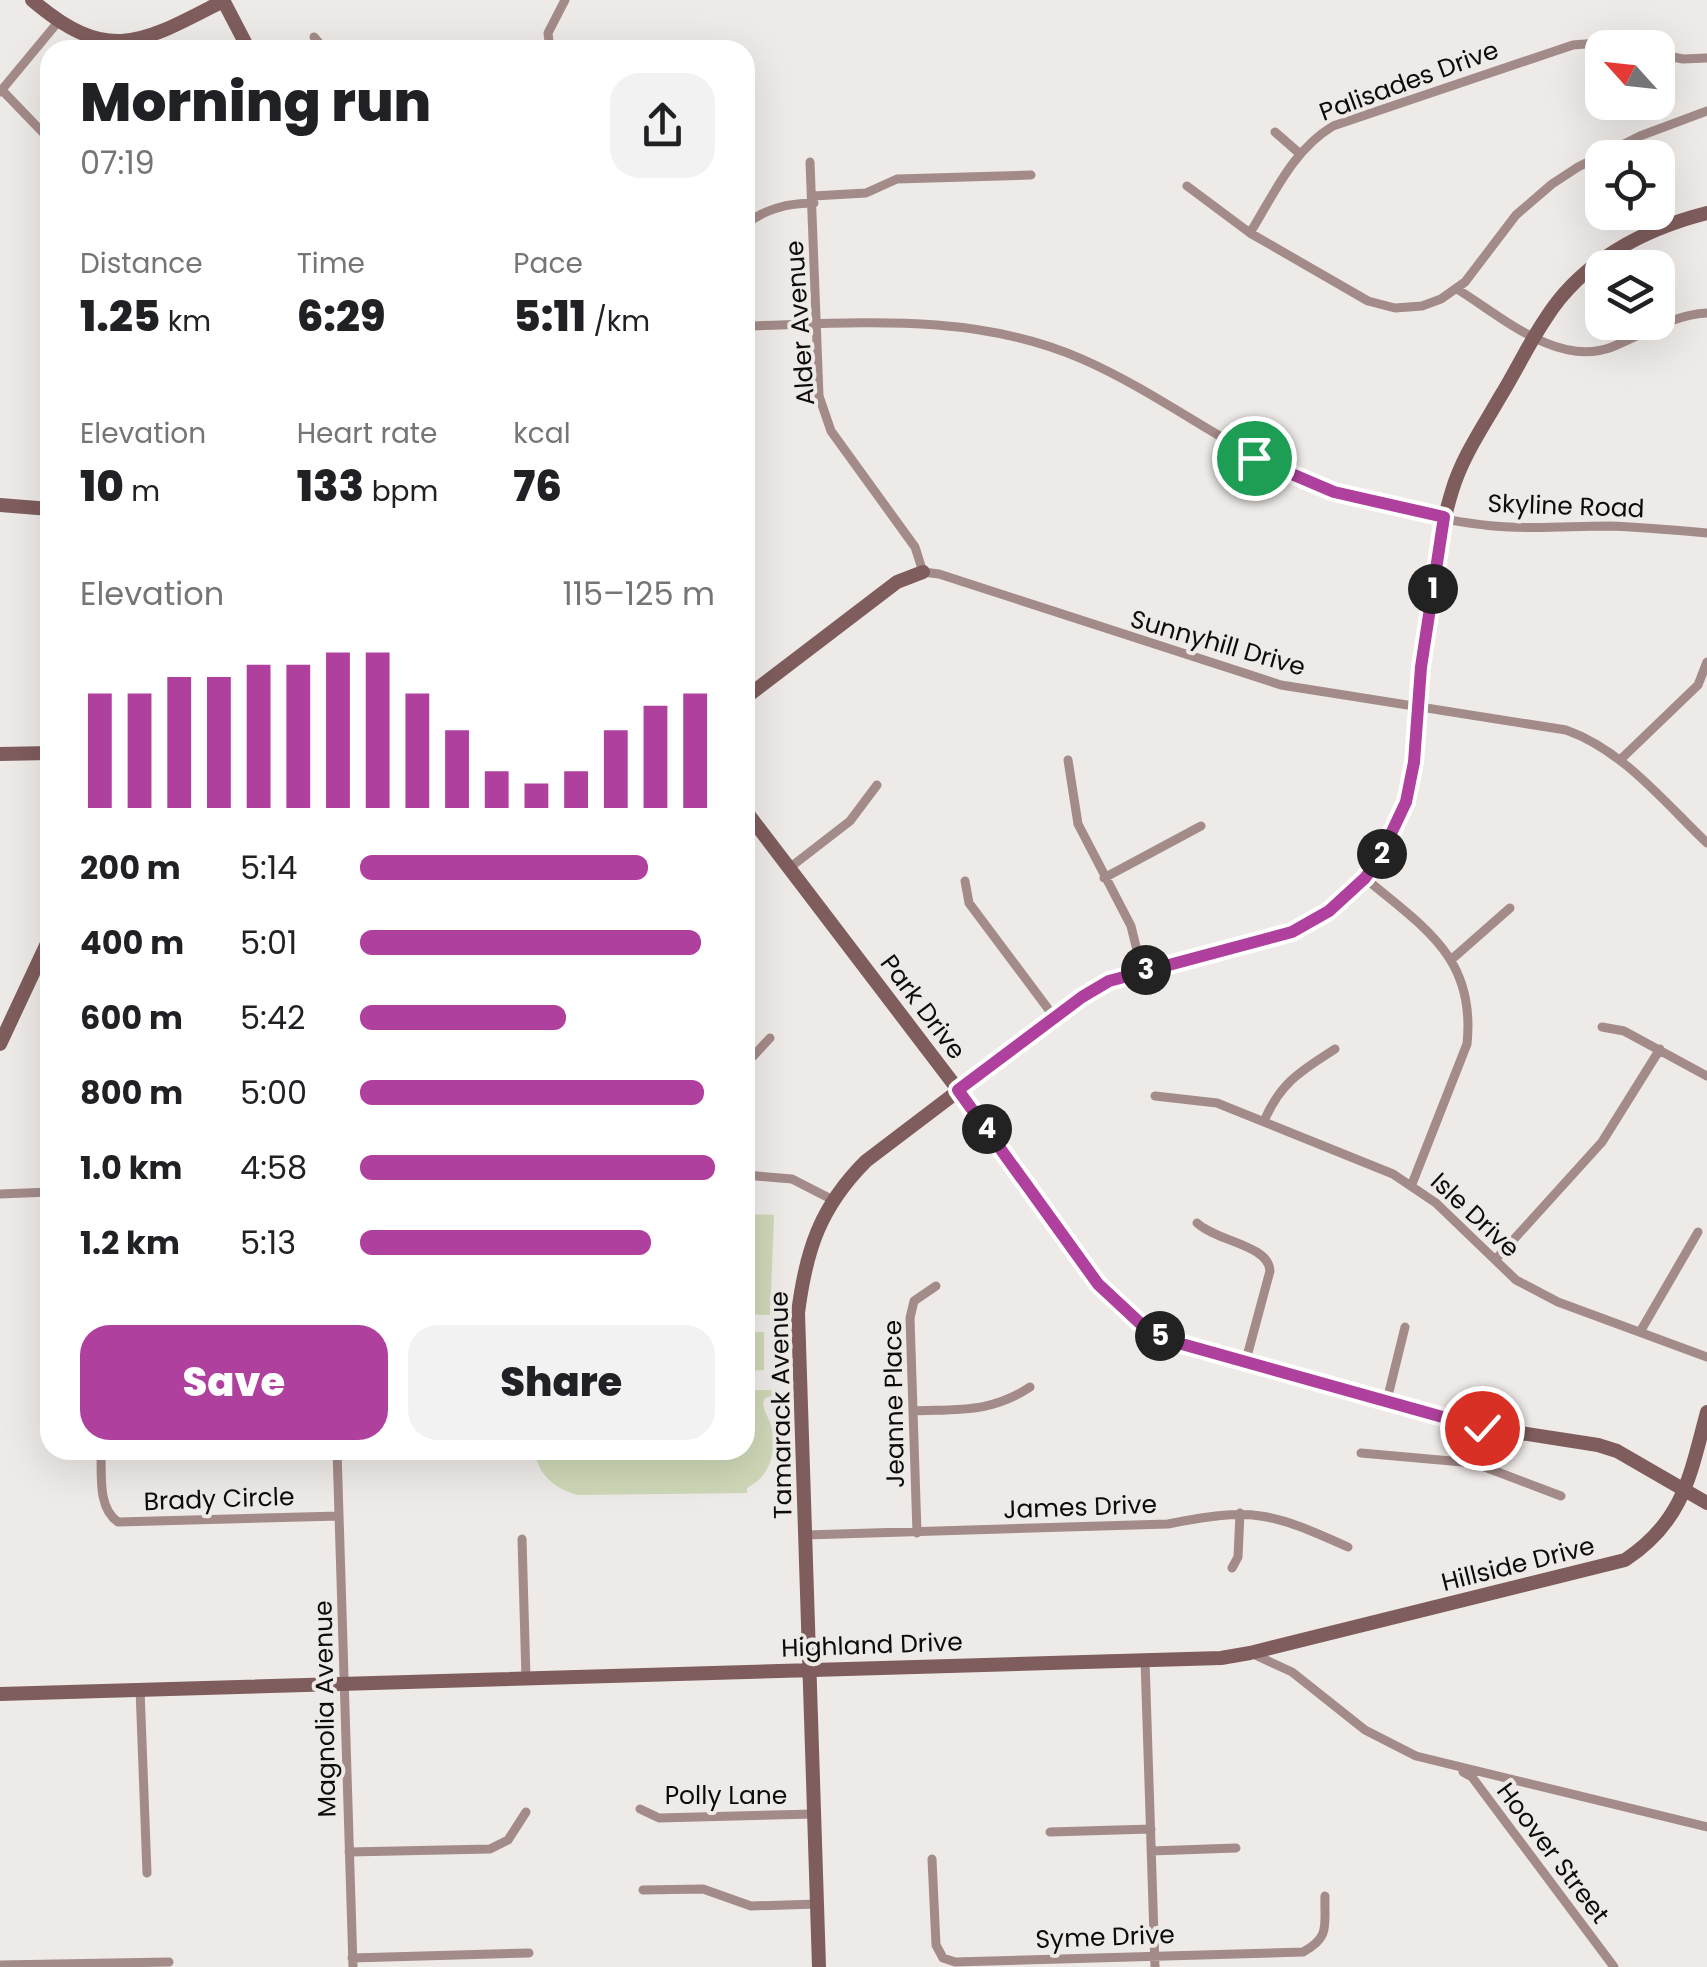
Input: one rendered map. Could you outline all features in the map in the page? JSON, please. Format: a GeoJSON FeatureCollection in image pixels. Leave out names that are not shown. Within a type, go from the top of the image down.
{"type":"FeatureCollection","features":[{"type":"Feature","properties":{"kind":"street"},"geometry":{"type":"LineString","coordinates":[[32,0],[58,22],[97,40]]}},
{"type":"Feature","properties":{"kind":"street"},"geometry":{"type":"LineString","coordinates":[[130,40],[164,31],[223,0],[244,40]]}},
{"type":"Feature","properties":{"kind":"street"},"geometry":{"type":"LineString","coordinates":[[547,40],[564,0]]}},
{"type":"Feature","properties":{"kind":"street"},"geometry":{"type":"LineString","coordinates":[[43,40],[58,22]]}},
{"type":"Feature","properties":{"kind":"street","name":"Palisades Drive"},"geometry":{"type":"LineString","coordinates":[[1250,233],[1299,153],[1314,137],[1333,126],[1573,44],[1585,43]]}},
{"type":"Feature","properties":{"kind":"street"},"geometry":{"type":"LineString","coordinates":[[40,44],[1,91],[40,130]]}},
{"type":"Feature","properties":{"kind":"street"},"geometry":{"type":"LineString","coordinates":[[1675,57],[1707,58]]}},
{"type":"Feature","properties":{"kind":"street"},"geometry":{"type":"LineString","coordinates":[[1187,186],[1250,233],[1368,301],[1395,308],[1422,306],[1457,289],[1516,216],[1552,184],[1640,136],[1707,110]]}},
{"type":"Feature","properties":{"kind":"street"},"geometry":{"type":"LineString","coordinates":[[1275,132],[1299,153]]}},
{"type":"Feature","properties":{"kind":"street","name":"Alder Avenue"},"geometry":{"type":"LineString","coordinates":[[810,162],[820,396],[831,431],[915,548],[923,572]]}},
{"type":"Feature","properties":{"kind":"street"},"geometry":{"type":"LineString","coordinates":[[755,219],[798,202],[866,194],[897,179],[1031,175]]}},
{"type":"Feature","properties":{"kind":"street","name":"Tamarack Avenue"},"geometry":{"type":"LineString","coordinates":[[818,1967],[798,1313],[810,1246],[833,1200],[866,1161],[1109,981],[1292,932],[1329,911],[1365,878],[1379,859],[1406,802],[1444,517],[1465,458],[1547,316],[1572,286],[1614,250],[1668,222],[1707,212]]}},
{"type":"Feature","properties":{"kind":"street"},"geometry":{"type":"LineString","coordinates":[[1457,289],[1554,346],[1594,352],[1672,320],[1707,313]]}},
{"type":"Feature","properties":{"kind":"street","name":"Skyline Road"},"geometry":{"type":"LineString","coordinates":[[755,326],[937,323],[1012,335],[1082,358],[1170,405],[1275,469],[1334,492],[1507,528],[1609,526],[1707,533]]}},
{"type":"Feature","properties":{"kind":"street"},"geometry":{"type":"LineString","coordinates":[[0,505],[40,508]]}},
{"type":"Feature","properties":{"kind":"street"},"geometry":{"type":"LineString","coordinates":[[755,690],[898,582],[923,572]]}},
{"type":"Feature","properties":{"kind":"street","name":"Sunnyhill Drive"},"geometry":{"type":"LineString","coordinates":[[923,572],[1289,687],[1566,730],[1594,740],[1620,760],[1707,842]]}},
{"type":"Feature","properties":{"kind":"street"},"geometry":{"type":"LineString","coordinates":[[1620,760],[1698,685],[1707,667]]}},
{"type":"Feature","properties":{"kind":"street"},"geometry":{"type":"LineString","coordinates":[[0,754],[40,752]]}},
{"type":"Feature","properties":{"kind":"street"},"geometry":{"type":"LineString","coordinates":[[1068,760],[1078,824],[1131,926],[1142,971]]}},
{"type":"Feature","properties":{"kind":"street"},"geometry":{"type":"LineString","coordinates":[[788,869],[850,821],[876,784]]}},
{"type":"Feature","properties":{"kind":"street","name":"Park Drive"},"geometry":{"type":"LineString","coordinates":[[755,824],[1114,1300],[1142,1325],[1164,1339],[1482,1428],[1618,1451],[1707,1502]]}},
{"type":"Feature","properties":{"kind":"street"},"geometry":{"type":"LineString","coordinates":[[1104,878],[1201,826]]}},
{"type":"Feature","properties":{"kind":"street"},"geometry":{"type":"LineString","coordinates":[[1365,878],[1441,942],[1465,990],[1467,1044],[1412,1184]]}},
{"type":"Feature","properties":{"kind":"street"},"geometry":{"type":"LineString","coordinates":[[965,881],[969,903],[1055,1018]]}},
{"type":"Feature","properties":{"kind":"street"},"geometry":{"type":"LineString","coordinates":[[1452,960],[1510,908]]}},
{"type":"Feature","properties":{"kind":"street"},"geometry":{"type":"LineString","coordinates":[[0,1044],[40,962]]}},
{"type":"Feature","properties":{"kind":"street"},"geometry":{"type":"LineString","coordinates":[[1602,1027],[1624,1030],[1707,1076]]}},
{"type":"Feature","properties":{"kind":"street"},"geometry":{"type":"LineString","coordinates":[[755,1054],[770,1038]]}},
{"type":"Feature","properties":{"kind":"street"},"geometry":{"type":"LineString","coordinates":[[1264,1121],[1284,1084],[1335,1049]]}},
{"type":"Feature","properties":{"kind":"street"},"geometry":{"type":"LineString","coordinates":[[1496,1259],[1602,1142],[1660,1049]]}},
{"type":"Feature","properties":{"kind":"street","name":"Isle Drive"},"geometry":{"type":"LineString","coordinates":[[1155,1096],[1217,1103],[1412,1184],[1516,1280],[1558,1302],[1707,1356]]}},
{"type":"Feature","properties":{"kind":"street"},"geometry":{"type":"LineString","coordinates":[[755,1175],[792,1180],[833,1200]]}},
{"type":"Feature","properties":{"kind":"street"},"geometry":{"type":"LineString","coordinates":[[0,1194],[40,1192]]}},
{"type":"Feature","properties":{"kind":"street"},"geometry":{"type":"LineString","coordinates":[[1197,1223],[1207,1232],[1263,1253],[1270,1261],[1246,1360]]}},
{"type":"Feature","properties":{"kind":"street"},"geometry":{"type":"LineString","coordinates":[[1640,1332],[1698,1232]]}},
{"type":"Feature","properties":{"kind":"street","name":"Jeanne Place"},"geometry":{"type":"LineString","coordinates":[[917,1533],[910,1318],[914,1302],[936,1286]]}},
{"type":"Feature","properties":{"kind":"street"},"geometry":{"type":"LineString","coordinates":[[1387,1400],[1406,1327]]}},
{"type":"Feature","properties":{"kind":"street"},"geometry":{"type":"LineString","coordinates":[[914,1411],[985,1408],[1008,1402],[1030,1387]]}},
{"type":"Feature","properties":{"kind":"street","name":"Hillside Drive"},"geometry":{"type":"LineString","coordinates":[[1250,1653],[1610,1566],[1644,1547],[1660,1531],[1686,1490],[1707,1412]]}},
{"type":"Feature","properties":{"kind":"street"},"geometry":{"type":"LineString","coordinates":[[1474,1463],[1482,1428]]}},
{"type":"Feature","properties":{"kind":"street"},"geometry":{"type":"LineString","coordinates":[[1361,1453],[1474,1463],[1561,1496]]}},
{"type":"Feature","properties":{"kind":"street","name":"Brady Circle"},"geometry":{"type":"LineString","coordinates":[[103,1460],[105,1506],[108,1515],[118,1522],[339,1516]]}},
{"type":"Feature","properties":{"kind":"street","name":"Magnolia Avenue"},"geometry":{"type":"LineString","coordinates":[[337,1460],[352,1962]]}},
{"type":"Feature","properties":{"kind":"street","name":"James Drive"},"geometry":{"type":"LineString","coordinates":[[806,1536],[1168,1524],[1220,1513],[1263,1514],[1290,1521],[1348,1547]]}},
{"type":"Feature","properties":{"kind":"street"},"geometry":{"type":"LineString","coordinates":[[1232,1568],[1238,1557],[1240,1514]]}},
{"type":"Feature","properties":{"kind":"street"},"geometry":{"type":"LineString","coordinates":[[522,1539],[526,1678]]}},
{"type":"Feature","properties":{"kind":"street"},"geometry":{"type":"LineString","coordinates":[[1250,1653],[1292,1672],[1365,1730],[1416,1756],[1707,1826]]}},
{"type":"Feature","properties":{"kind":"street","name":"Highland Drive"},"geometry":{"type":"LineString","coordinates":[[0,1694],[1221,1658],[1250,1653]]}},
{"type":"Feature","properties":{"kind":"street"},"geometry":{"type":"LineString","coordinates":[[1146,1660],[1154,1961]]}},
{"type":"Feature","properties":{"kind":"street"},"geometry":{"type":"LineString","coordinates":[[140,1689],[148,1873]]}},
{"type":"Feature","properties":{"kind":"street","name":"Hoover Street"},"geometry":{"type":"LineString","coordinates":[[1456,1768],[1472,1777],[1614,1967]]}},
{"type":"Feature","properties":{"kind":"street","name":"Polly Lane"},"geometry":{"type":"LineString","coordinates":[[640,1809],[659,1818],[814,1814]]}},
{"type":"Feature","properties":{"kind":"street"},"geometry":{"type":"LineString","coordinates":[[349,1852],[490,1849],[508,1840],[526,1812]]}},
{"type":"Feature","properties":{"kind":"street"},"geometry":{"type":"LineString","coordinates":[[1050,1832],[1151,1829]]}},
{"type":"Feature","properties":{"kind":"street"},"geometry":{"type":"LineString","coordinates":[[1152,1851],[1236,1848]]}},
{"type":"Feature","properties":{"kind":"street","name":"Syme Drive"},"geometry":{"type":"LineString","coordinates":[[932,1859],[936,1946],[943,1958],[955,1962],[1154,1961],[1303,1952],[1320,1943],[1324,1932],[1324,1896]]}},
{"type":"Feature","properties":{"kind":"street"},"geometry":{"type":"LineString","coordinates":[[643,1890],[704,1889],[751,1906],[818,1904]]}},
{"type":"Feature","properties":{"kind":"street"},"geometry":{"type":"LineString","coordinates":[[352,1962],[528,1953]]}},
{"type":"Feature","properties":{"kind":"street"},"geometry":{"type":"LineString","coordinates":[[0,1965],[169,1962]]}},
{"type":"Feature","properties":{"kind":"green space"},"geometry":{"type":"Polygon","coordinates":[[[755,1214],[774,1215],[770,1315],[755,1314],[755,1214]]]}},
{"type":"Feature","properties":{"kind":"green space"},"geometry":{"type":"Polygon","coordinates":[[[755,1332],[764,1332],[764,1370],[755,1370],[755,1332]]]}},
{"type":"Feature","properties":{"kind":"green space"},"geometry":{"type":"Polygon","coordinates":[[[755,1390],[772,1390],[772,1397],[765,1398],[763,1403],[771,1426],[770,1462],[747,1493],[578,1495],[548,1479],[536,1460],[755,1460],[755,1390]]]}},
{"type":"Feature","properties":{"kind":"route"},"geometry":{"type":"LineString","coordinates":[[1254,458],[1334,492],[1444,517],[1421,667],[1414,762],[1398,823],[1365,878],[1329,911],[1292,932],[1260,943],[1109,981],[958,1090],[1098,1284],[1142,1325],[1164,1339],[1482,1428]]}}]}
